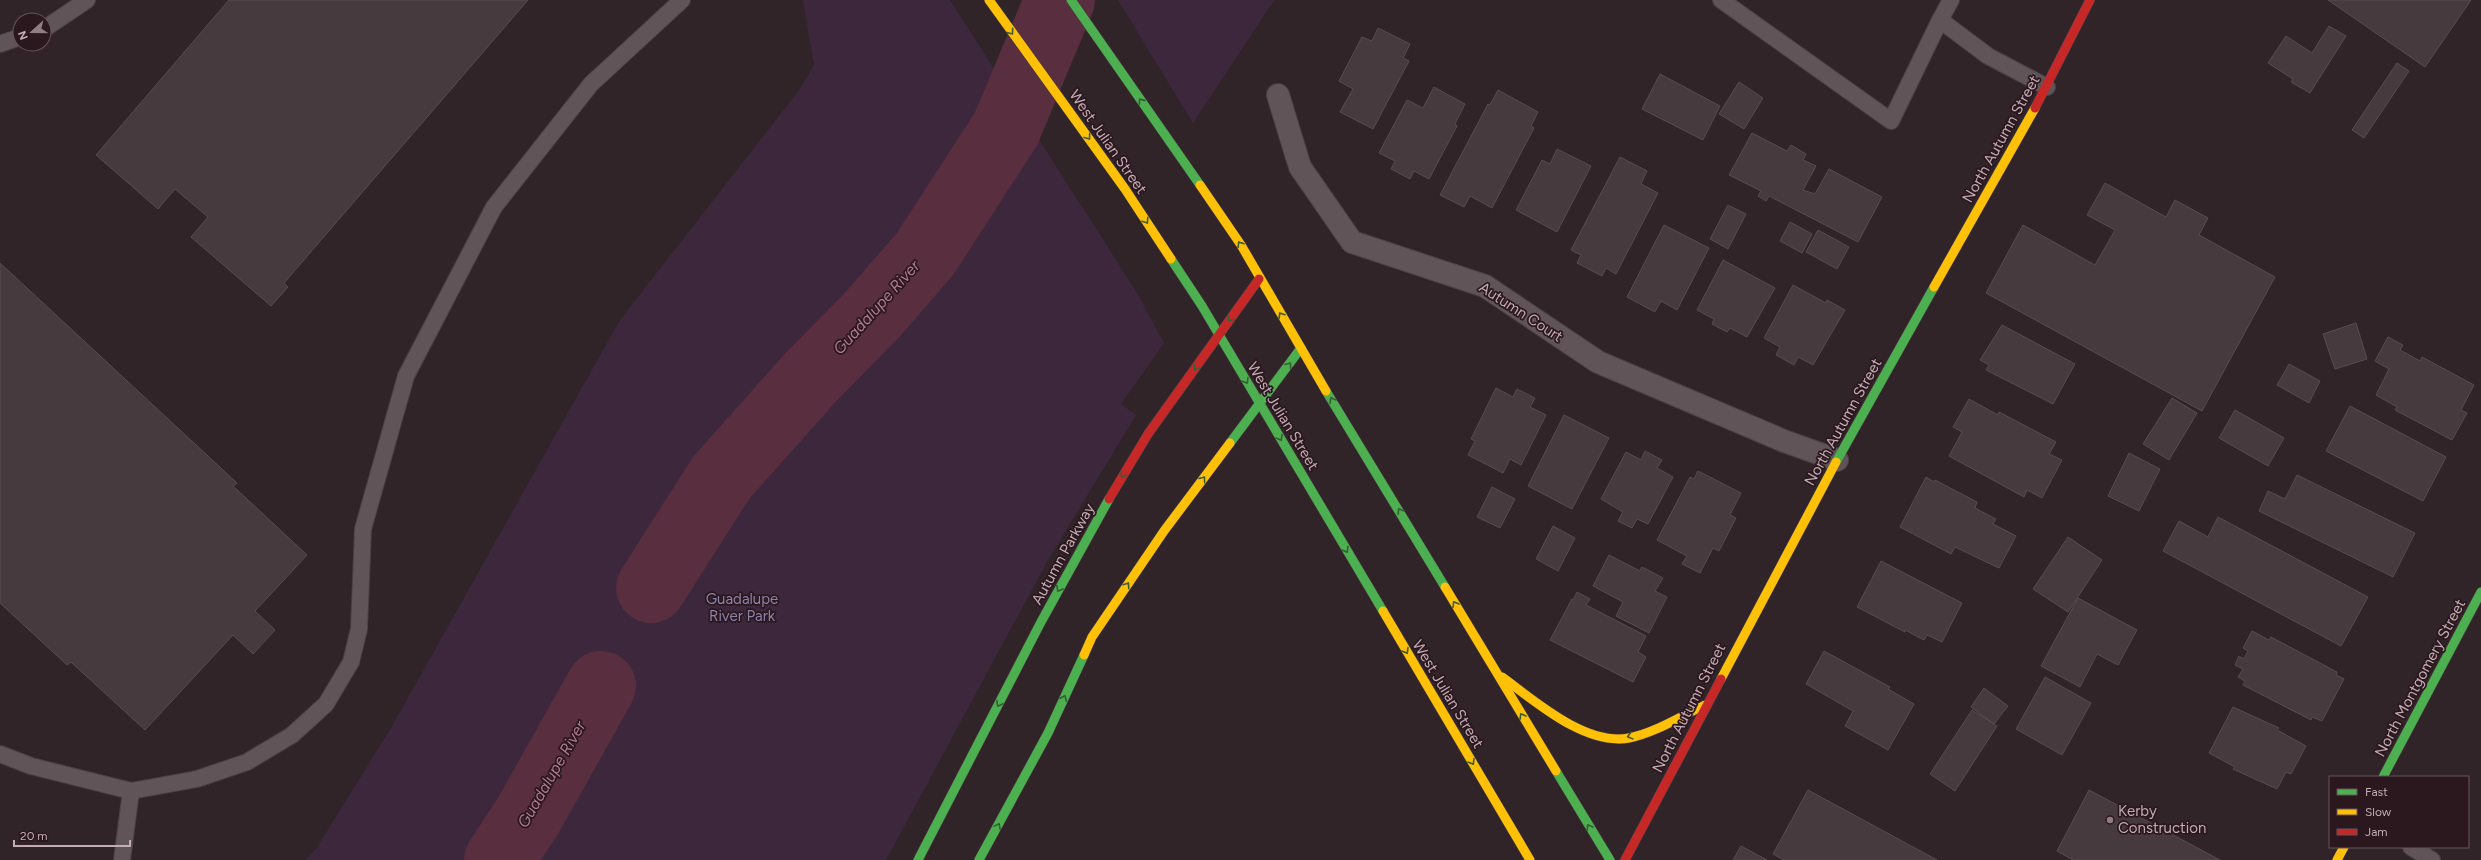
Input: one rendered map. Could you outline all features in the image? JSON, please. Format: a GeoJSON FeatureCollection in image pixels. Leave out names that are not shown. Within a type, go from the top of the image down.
{"type":"FeatureCollection","features":[{"type":"Feature","properties":{"kind":"main road","name":"West Julian Street"},"geometry":{"type":"LineString","coordinates":[[989,0],[1125,188],[1202,306],[1218,336],[1530,860]]}},
{"type":"Feature","properties":{"kind":"main road"},"geometry":{"type":"LineString","coordinates":[[1071,0],[1241,245],[1258,279],[1610,860]]}},
{"type":"Feature","properties":{"kind":"main road","name":"North Autumn Street"},"geometry":{"type":"LineString","coordinates":[[1625,860],[1649,818],[1705,706],[1837,460],[2047,87],[2090,0]]}},
{"type":"Feature","properties":{"kind":"main road","name":"Autumn Parkway"},"geometry":{"type":"LineString","coordinates":[[918,860],[1041,622],[1099,516],[1148,434],[1258,279]]}},
{"type":"Feature","properties":{"kind":"main road"},"geometry":{"type":"LineString","coordinates":[[980,860],[1048,733],[1092,637],[1164,531],[1260,405],[1301,348]]}},
{"type":"Feature","properties":{"kind":"main road","name":"North Montgomery Street"},"geometry":{"type":"LineString","coordinates":[[2384,776],[2481,592]]}},
{"type":"Feature","properties":{"kind":"main road"},"geometry":{"type":"LineString","coordinates":[[1495,672],[1580,730],[1609,737],[1628,738],[1705,706]]}},
{"type":"Feature","properties":{"kind":"main road"},"geometry":{"type":"LineString","coordinates":[[2337,860],[2343,848]]}},
{"type":"Feature","properties":{"kind":"street","name":"Autumn Court"},"geometry":{"type":"LineString","coordinates":[[1278,95],[1300,167],[1352,242],[1485,286],[1598,362],[1784,441],[1837,460]]}},
{"type":"Feature","properties":{"kind":"lane"},"geometry":{"type":"LineString","coordinates":[[52,24],[87,0]]}},
{"type":"Feature","properties":{"kind":"lane"},"geometry":{"type":"LineString","coordinates":[[0,754],[31,766],[131,791],[197,780],[247,762],[292,735],[326,704],[351,662],[359,629],[363,528],[406,376],[494,207],[591,84],[682,0]]}},
{"type":"Feature","properties":{"kind":"lane"},"geometry":{"type":"LineString","coordinates":[[1721,0],[1891,121],[1951,0]]}},
{"type":"Feature","properties":{"kind":"lane"},"geometry":{"type":"LineString","coordinates":[[1940,20],[1988,56],[2047,87]]}},
{"type":"Feature","properties":{"kind":"lane"},"geometry":{"type":"LineString","coordinates":[[0,44],[12,40]]}},
{"type":"Feature","properties":{"kind":"lane"},"geometry":{"type":"LineString","coordinates":[[122,860],[131,791]]}},
{"type":"Feature","properties":{"kind":"lane"},"geometry":{"type":"LineString","coordinates":[[2413,848],[2432,860]]}},
{"type":"Feature","properties":{"kind":"green space","name":"Guadalupe River Park"},"geometry":{"type":"Polygon","coordinates":[[[803,0],[950,0],[1137,293],[1164,343],[1121,404],[1136,415],[1048,560],[886,860],[305,860],[316,849],[391,728],[620,320],[800,89],[814,65],[803,0]]]}},
{"type":"Feature","properties":{"kind":"green space"},"geometry":{"type":"Polygon","coordinates":[[[1118,0],[1274,0],[1193,123],[1118,0]]]}},
{"type":"Feature","properties":{"kind":"building"},"geometry":{"type":"Polygon","coordinates":[[[229,0],[528,0],[284,283],[288,287],[271,306],[191,237],[208,217],[175,189],[158,209],[96,155],[229,0]]]}},
{"type":"Feature","properties":{"kind":"building"},"geometry":{"type":"Polygon","coordinates":[[[2328,0],[2471,0],[2425,67],[2328,0]]]}},
{"type":"Feature","properties":{"kind":"building"},"geometry":{"type":"Polygon","coordinates":[[[2329,26],[2346,36],[2310,93],[2291,82],[2293,79],[2268,63],[2286,36],[2312,53],[2329,26]]]}},
{"type":"Feature","properties":{"kind":"building"},"geometry":{"type":"Polygon","coordinates":[[[1378,28],[1410,44],[1403,58],[1409,61],[1373,129],[1340,112],[1353,89],[1339,81],[1362,37],[1372,41],[1378,28]]]}},
{"type":"Feature","properties":{"kind":"building"},"geometry":{"type":"Polygon","coordinates":[[[2397,63],[2409,71],[2364,138],[2352,130],[2397,63]]]}},
{"type":"Feature","properties":{"kind":"building"},"geometry":{"type":"Polygon","coordinates":[[[1660,74],[1720,106],[1703,140],[1642,109],[1660,74]]]}},
{"type":"Feature","properties":{"kind":"building"},"geometry":{"type":"Polygon","coordinates":[[[1739,82],[1763,98],[1744,129],[1719,114],[1739,82]]]}},
{"type":"Feature","properties":{"kind":"building"},"geometry":{"type":"Polygon","coordinates":[[[1434,87],[1465,104],[1455,124],[1457,126],[1429,179],[1414,171],[1410,179],[1391,169],[1395,161],[1379,153],[1407,100],[1423,108],[1434,87]]]}},
{"type":"Feature","properties":{"kind":"building"},"geometry":{"type":"Polygon","coordinates":[[[1498,90],[1538,112],[1531,126],[1534,128],[1492,208],[1470,196],[1464,207],[1440,195],[1488,104],[1490,105],[1498,90]]]}},
{"type":"Feature","properties":{"kind":"building"},"geometry":{"type":"Polygon","coordinates":[[[1752,133],[1787,151],[1791,145],[1806,154],[1803,160],[1816,166],[1803,190],[1815,194],[1829,169],[1882,197],[1858,242],[1769,196],[1766,201],[1758,196],[1761,191],[1729,175],[1752,133]]]}},
{"type":"Feature","properties":{"kind":"building"},"geometry":{"type":"Polygon","coordinates":[[[1557,149],[1591,166],[1557,232],[1516,210],[1542,160],[1550,164],[1557,149]]]}},
{"type":"Feature","properties":{"kind":"building"},"geometry":{"type":"Polygon","coordinates":[[[1620,157],[1647,171],[1641,184],[1658,193],[1616,274],[1606,268],[1602,276],[1577,263],[1581,255],[1571,250],[1620,157]]]}},
{"type":"Feature","properties":{"kind":"building"},"geometry":{"type":"Polygon","coordinates":[[[2105,183],[2166,217],[2175,200],[2208,218],[2199,235],[2275,277],[2202,411],[1986,293],[2023,225],[2095,265],[2115,230],[2087,215],[2105,183]]]}},
{"type":"Feature","properties":{"kind":"building"},"geometry":{"type":"Polygon","coordinates":[[[1728,205],[1746,214],[1728,249],[1710,239],[1728,205]]]}},
{"type":"Feature","properties":{"kind":"building"},"geometry":{"type":"Polygon","coordinates":[[[1790,222],[1812,234],[1802,253],[1780,241],[1790,222]]]}},
{"type":"Feature","properties":{"kind":"building"},"geometry":{"type":"Polygon","coordinates":[[[1664,225],[1709,248],[1677,310],[1661,301],[1655,312],[1627,297],[1664,225]]]}},
{"type":"Feature","properties":{"kind":"building"},"geometry":{"type":"Polygon","coordinates":[[[1818,230],[1849,247],[1837,269],[1806,252],[1818,230]]]}},
{"type":"Feature","properties":{"kind":"building"},"geometry":{"type":"Polygon","coordinates":[[[1723,260],[1775,288],[1747,337],[1730,328],[1727,332],[1712,324],[1714,319],[1697,310],[1723,260]]]}},
{"type":"Feature","properties":{"kind":"building"},"geometry":{"type":"Polygon","coordinates":[[[0,263],[237,483],[233,486],[307,555],[255,611],[275,630],[253,654],[233,635],[145,730],[71,662],[67,665],[0,603],[0,263]]]}},
{"type":"Feature","properties":{"kind":"building"},"geometry":{"type":"Polygon","coordinates":[[[1793,285],[1826,303],[1827,300],[1845,310],[1813,365],[1798,357],[1794,365],[1776,355],[1780,347],[1764,338],[1793,285]]]}},
{"type":"Feature","properties":{"kind":"building"},"geometry":{"type":"Polygon","coordinates":[[[2356,323],[2367,359],[2335,369],[2323,334],[2356,323]]]}},
{"type":"Feature","properties":{"kind":"building"},"geometry":{"type":"Polygon","coordinates":[[[2002,325],[2075,364],[2053,404],[1986,370],[1989,365],[1980,360],[2002,325]]]}},
{"type":"Feature","properties":{"kind":"building"},"geometry":{"type":"Polygon","coordinates":[[[2388,337],[2403,345],[2400,350],[2420,361],[2422,357],[2474,385],[2461,410],[2467,413],[2452,440],[2395,410],[2397,407],[2376,395],[2389,369],[2375,361],[2388,337]]]}},
{"type":"Feature","properties":{"kind":"building"},"geometry":{"type":"Polygon","coordinates":[[[2289,364],[2320,381],[2309,403],[2277,385],[2289,364]]]}},
{"type":"Feature","properties":{"kind":"building"},"geometry":{"type":"Polygon","coordinates":[[[1496,388],[1513,397],[1517,389],[1535,398],[1530,407],[1546,415],[1521,465],[1510,459],[1503,473],[1468,455],[1475,441],[1471,439],[1496,388]]]}},
{"type":"Feature","properties":{"kind":"building"},"geometry":{"type":"Polygon","coordinates":[[[2172,398],[2197,413],[2169,460],[2143,444],[2172,398]]]}},
{"type":"Feature","properties":{"kind":"building"},"geometry":{"type":"Polygon","coordinates":[[[1969,399],[1998,415],[1999,412],[2056,442],[2049,454],[2062,460],[2042,498],[2027,490],[2024,497],[1949,456],[1962,432],[1953,427],[1969,399]]]}},
{"type":"Feature","properties":{"kind":"building"},"geometry":{"type":"Polygon","coordinates":[[[2350,406],[2446,457],[2423,501],[2326,451],[2350,406]]]}},
{"type":"Feature","properties":{"kind":"building"},"geometry":{"type":"Polygon","coordinates":[[[2235,410],[2284,438],[2268,466],[2219,438],[2235,410]]]}},
{"type":"Feature","properties":{"kind":"building"},"geometry":{"type":"Polygon","coordinates":[[[1564,415],[1609,438],[1572,509],[1528,486],[1564,415]]]}},
{"type":"Feature","properties":{"kind":"building"},"geometry":{"type":"Polygon","coordinates":[[[1645,451],[1662,460],[1657,468],[1673,477],[1648,524],[1637,519],[1632,528],[1618,521],[1623,512],[1601,499],[1626,452],[1641,460],[1645,451]]]}},
{"type":"Feature","properties":{"kind":"building"},"geometry":{"type":"Polygon","coordinates":[[[2129,453],[2160,469],[2139,511],[2108,496],[2129,453]]]}},
{"type":"Feature","properties":{"kind":"building"},"geometry":{"type":"Polygon","coordinates":[[[1698,471],[1741,493],[1730,515],[1736,518],[1719,551],[1713,548],[1700,573],[1682,564],[1687,556],[1657,540],[1690,477],[1694,479],[1698,471]]]}},
{"type":"Feature","properties":{"kind":"building"},"geometry":{"type":"Polygon","coordinates":[[[2297,475],[2415,533],[2393,577],[2259,511],[2268,491],[2285,499],[2297,475]]]}},
{"type":"Feature","properties":{"kind":"building"},"geometry":{"type":"Polygon","coordinates":[[[1926,477],[1934,482],[1935,480],[1977,502],[1975,508],[1996,519],[1993,524],[2016,536],[1999,568],[1955,547],[1951,554],[1900,527],[1926,477]]]}},
{"type":"Feature","properties":{"kind":"building"},"geometry":{"type":"Polygon","coordinates":[[[1492,487],[1515,499],[1500,528],[1477,517],[1492,487]]]}},
{"type":"Feature","properties":{"kind":"building"},"geometry":{"type":"Polygon","coordinates":[[[2218,517],[2368,597],[2341,646],[2163,551],[2179,521],[2208,537],[2218,517]]]}},
{"type":"Feature","properties":{"kind":"building"},"geometry":{"type":"Polygon","coordinates":[[[1553,526],[1575,538],[1558,571],[1536,559],[1553,526]]]}},
{"type":"Feature","properties":{"kind":"building"},"geometry":{"type":"Polygon","coordinates":[[[2068,537],[2102,560],[2068,612],[2033,589],[2068,537]]]}},
{"type":"Feature","properties":{"kind":"building"},"geometry":{"type":"Polygon","coordinates":[[[1609,555],[1640,571],[1642,567],[1663,578],[1655,591],[1667,597],[1649,633],[1616,616],[1623,602],[1593,586],[1609,555]]]}},
{"type":"Feature","properties":{"kind":"building"},"geometry":{"type":"Polygon","coordinates":[[[1881,561],[1962,603],[1942,642],[1927,635],[1924,640],[1905,630],[1905,632],[1857,607],[1881,561]]]}},
{"type":"Feature","properties":{"kind":"building"},"geometry":{"type":"Polygon","coordinates":[[[1577,592],[1590,599],[1586,605],[1646,636],[1638,652],[1646,657],[1633,682],[1550,640],[1577,592]]]}},
{"type":"Feature","properties":{"kind":"building"},"geometry":{"type":"Polygon","coordinates":[[[2078,598],[2137,630],[2118,665],[2097,654],[2080,687],[2041,666],[2078,598]]]}},
{"type":"Feature","properties":{"kind":"building"},"geometry":{"type":"Polygon","coordinates":[[[2252,631],[2269,640],[2271,637],[2337,672],[2336,675],[2344,679],[2322,721],[2312,717],[2311,720],[2243,685],[2245,681],[2238,677],[2243,669],[2235,665],[2239,656],[2244,659],[2248,651],[2243,648],[2252,631]]]}},
{"type":"Feature","properties":{"kind":"building"},"geometry":{"type":"Polygon","coordinates":[[[1824,651],[1890,687],[1888,689],[1914,704],[1888,750],[1845,726],[1853,711],[1806,684],[1824,651]]]}},
{"type":"Feature","properties":{"kind":"building"},"geometry":{"type":"Polygon","coordinates":[[[2045,677],[2091,703],[2062,755],[2016,729],[2045,677]]]}},
{"type":"Feature","properties":{"kind":"building"},"geometry":{"type":"Polygon","coordinates":[[[1984,688],[2008,706],[1994,724],[1971,707],[1984,688]]]}},
{"type":"Feature","properties":{"kind":"building"},"geometry":{"type":"Polygon","coordinates":[[[2233,707],[2279,728],[2277,730],[2306,746],[2291,774],[2286,772],[2277,789],[2233,769],[2235,767],[2209,753],[2233,707]]]}},
{"type":"Feature","properties":{"kind":"building"},"geometry":{"type":"Polygon","coordinates":[[[1972,710],[1997,726],[1955,791],[1930,774],[1972,710]]]}},
{"type":"Feature","properties":{"kind":"building"},"geometry":{"type":"Polygon","coordinates":[[[1808,790],[1937,860],[1784,860],[1773,854],[1808,790]]]}},
{"type":"Feature","properties":{"kind":"building","name":"Kerby Construction"},"geometry":{"type":"Polygon","coordinates":[[[2089,790],[2220,860],[2073,860],[2057,851],[2089,790]]]}},
{"type":"Feature","properties":{"kind":"building"},"geometry":{"type":"Polygon","coordinates":[[[1741,846],[1767,860],[1733,860],[1741,846]]]}},
{"type":"Feature","properties":{"kind":"waterway","name":"Guadalupe River"},"geometry":{"type":"LineString","coordinates":[[651,588],[721,478],[811,377],[873,314],[925,254],[1006,129],[1060,0]]}},
{"type":"Feature","properties":{"kind":"waterway","name":"Guadalupe River"},"geometry":{"type":"LineString","coordinates":[[499,860],[528,816],[601,686]]}},
{"type":"Feature","properties":{"kind":"traffic: fast"},"geometry":{"type":"LineString","coordinates":[[1071,0],[1200,185]]}},
{"type":"Feature","properties":{"kind":"traffic: fast"},"geometry":{"type":"LineString","coordinates":[[1171,259],[1202,306],[1383,611]]}},
{"type":"Feature","properties":{"kind":"traffic: fast"},"geometry":{"type":"LineString","coordinates":[[1836,462],[1934,287]]}},
{"type":"Feature","properties":{"kind":"traffic: fast"},"geometry":{"type":"LineString","coordinates":[[1230,443],[1301,348]]}},
{"type":"Feature","properties":{"kind":"traffic: fast"},"geometry":{"type":"LineString","coordinates":[[1326,391],[1445,587]]}},
{"type":"Feature","properties":{"kind":"traffic: fast"},"geometry":{"type":"LineString","coordinates":[[918,860],[1041,622],[1109,499]]}},
{"type":"Feature","properties":{"kind":"traffic: fast"},"geometry":{"type":"LineString","coordinates":[[2384,776],[2481,592]]}},
{"type":"Feature","properties":{"kind":"traffic: fast"},"geometry":{"type":"LineString","coordinates":[[979,860],[1048,733],[1084,655]]}},
{"type":"Feature","properties":{"kind":"traffic: fast"},"geometry":{"type":"LineString","coordinates":[[1556,771],[1610,860]]}},
{"type":"Feature","properties":{"kind":"traffic: slow"},"geometry":{"type":"LineString","coordinates":[[989,0],[1125,189],[1171,259]]}},
{"type":"Feature","properties":{"kind":"traffic: slow"},"geometry":{"type":"LineString","coordinates":[[1934,287],[2035,108]]}},
{"type":"Feature","properties":{"kind":"traffic: slow"},"geometry":{"type":"LineString","coordinates":[[1200,185],[1241,245],[1326,391]]}},
{"type":"Feature","properties":{"kind":"traffic: slow"},"geometry":{"type":"LineString","coordinates":[[1084,655],[1092,637],[1164,531],[1230,443]]}},
{"type":"Feature","properties":{"kind":"traffic: slow"},"geometry":{"type":"LineString","coordinates":[[1721,679],[1836,462]]}},
{"type":"Feature","properties":{"kind":"traffic: slow"},"geometry":{"type":"LineString","coordinates":[[1445,587],[1556,771]]}},
{"type":"Feature","properties":{"kind":"traffic: slow"},"geometry":{"type":"LineString","coordinates":[[1383,611],[1530,860]]}},
{"type":"Feature","properties":{"kind":"traffic: slow"},"geometry":{"type":"LineString","coordinates":[[1502,677],[1561,720],[1578,729],[1612,739],[1639,736],[1668,724],[1705,705]]}},
{"type":"Feature","properties":{"kind":"traffic: slow"},"geometry":{"type":"LineString","coordinates":[[2337,860],[2343,848]]}},
{"type":"Feature","properties":{"kind":"traffic: jam"},"geometry":{"type":"LineString","coordinates":[[2035,108],[2090,0]]}},
{"type":"Feature","properties":{"kind":"traffic: jam"},"geometry":{"type":"LineString","coordinates":[[1109,499],[1148,434],[1259,279]]}},
{"type":"Feature","properties":{"kind":"traffic: jam"},"geometry":{"type":"LineString","coordinates":[[1625,860],[1721,679]]}},
{"type":"Feature","properties":{"kind":"place","name":"Kerby Construction"},"geometry":{"type":"Point","coordinates":[2110,820]}}]}
